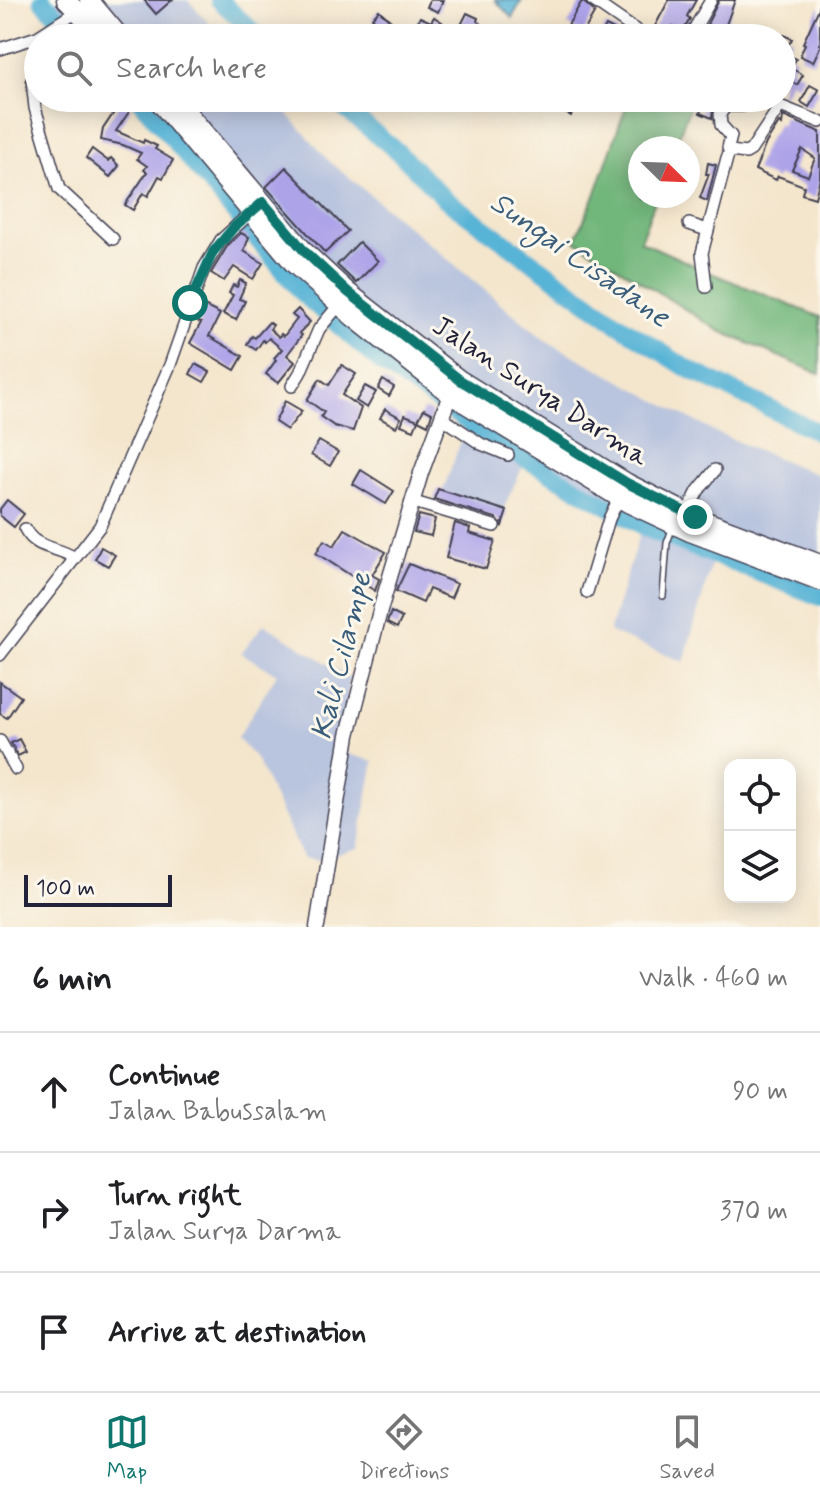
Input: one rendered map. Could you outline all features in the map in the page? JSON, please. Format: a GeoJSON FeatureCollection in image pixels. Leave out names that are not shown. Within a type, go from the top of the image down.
{"type":"FeatureCollection","features":[{"type":"Feature","properties":{"kind":"main road"},"geometry":{"type":"LineString","coordinates":[[75,7],[90,24]]}},
{"type":"Feature","properties":{"kind":"main road"},"geometry":{"type":"LineString","coordinates":[[75,7],[100,24]]}},
{"type":"Feature","properties":{"kind":"main road","name":"Jalan Surya Darma"},"geometry":{"type":"LineString","coordinates":[[168,112],[254,211],[348,292],[503,443],[675,527],[820,581]]}},
{"type":"Feature","properties":{"kind":"main road","name":"Jalan Surya Darma"},"geometry":{"type":"LineString","coordinates":[[185,112],[294,264],[338,306],[453,392],[627,483],[675,527],[820,564]]}},
{"type":"Feature","properties":{"kind":"street"},"geometry":{"type":"LineString","coordinates":[[592,0],[627,24]]}},
{"type":"Feature","properties":{"kind":"street"},"geometry":{"type":"LineString","coordinates":[[697,24],[711,0]]}},
{"type":"Feature","properties":{"kind":"street"},"geometry":{"type":"LineString","coordinates":[[57,24],[75,7]]}},
{"type":"Feature","properties":{"kind":"street"},"geometry":{"type":"LineString","coordinates":[[0,49],[24,41]]}},
{"type":"Feature","properties":{"kind":"street"},"geometry":{"type":"LineString","coordinates":[[36,112],[59,189],[113,239]]}},
{"type":"Feature","properties":{"kind":"street"},"geometry":{"type":"LineString","coordinates":[[706,287],[702,253],[730,151],[731,136],[721,125],[722,112]]}},
{"type":"Feature","properties":{"kind":"street"},"geometry":{"type":"LineString","coordinates":[[730,151],[746,153],[751,150],[776,112]]}},
{"type":"Feature","properties":{"kind":"street"},"geometry":{"type":"LineString","coordinates":[[795,112],[820,122]]}},
{"type":"Feature","properties":{"kind":"street"},"geometry":{"type":"LineString","coordinates":[[0,655],[106,515],[170,365],[204,268],[221,240],[254,211]]}},
{"type":"Feature","properties":{"kind":"street"},"geometry":{"type":"LineString","coordinates":[[689,224],[707,230]]}},
{"type":"Feature","properties":{"kind":"street"},"geometry":{"type":"LineString","coordinates":[[292,386],[312,341],[338,306]]}},
{"type":"Feature","properties":{"kind":"street"},"geometry":{"type":"LineString","coordinates":[[317,927],[348,735],[381,607],[442,417],[453,392]]}},
{"type":"Feature","properties":{"kind":"street"},"geometry":{"type":"LineString","coordinates":[[442,417],[481,444],[503,443]]}},
{"type":"Feature","properties":{"kind":"street"},"geometry":{"type":"LineString","coordinates":[[675,527],[715,470]]}},
{"type":"Feature","properties":{"kind":"street"},"geometry":{"type":"LineString","coordinates":[[587,592],[609,519],[619,500]]}},
{"type":"Feature","properties":{"kind":"street"},"geometry":{"type":"LineString","coordinates":[[414,502],[494,526]]}},
{"type":"Feature","properties":{"kind":"street"},"geometry":{"type":"LineString","coordinates":[[25,529],[37,543],[59,549],[75,558]]}},
{"type":"Feature","properties":{"kind":"street"},"geometry":{"type":"LineString","coordinates":[[0,741],[16,769]]}},
{"type":"Feature","properties":{"kind":"lane"},"geometry":{"type":"LineString","coordinates":[[663,596],[675,527]]}},
{"type":"Feature","properties":{"kind":"shaded area"},"geometry":{"type":"Polygon","coordinates":[[[34,0],[188,0],[209,24],[59,24],[34,0]]]}},
{"type":"Feature","properties":{"kind":"shaded area"},"geometry":{"type":"Polygon","coordinates":[[[146,112],[286,112],[328,160],[545,340],[717,433],[820,476],[820,599],[712,562],[684,662],[609,632],[641,529],[524,464],[500,516],[440,499],[465,429],[331,331],[265,259],[146,112]]]}},
{"type":"Feature","properties":{"kind":"shaded area"},"geometry":{"type":"Polygon","coordinates":[[[264,624],[349,677],[344,753],[374,761],[358,848],[318,860],[303,858],[256,759],[237,738],[277,674],[241,653],[264,624]]]}},
{"type":"Feature","properties":{"kind":"green space"},"geometry":{"type":"Polygon","coordinates":[[[624,112],[688,112],[679,136],[628,136],[628,208],[652,208],[640,241],[820,317],[820,374],[720,331],[575,240],[595,195],[624,112]]]}},
{"type":"Feature","properties":{"kind":"water"},"geometry":{"type":"Polygon","coordinates":[[[495,0],[522,0],[512,18],[495,0]]]}},
{"type":"Feature","properties":{"kind":"building"},"geometry":{"type":"Polygon","coordinates":[[[144,0],[172,0],[156,14],[144,0]]]}},
{"type":"Feature","properties":{"kind":"building"},"geometry":{"type":"Polygon","coordinates":[[[430,0],[443,0],[438,12],[427,7],[430,0]]]}},
{"type":"Feature","properties":{"kind":"building"},"geometry":{"type":"Polygon","coordinates":[[[669,0],[696,0],[687,16],[690,19],[687,24],[656,24],[669,0]]]}},
{"type":"Feature","properties":{"kind":"building"},"geometry":{"type":"Polygon","coordinates":[[[719,0],[735,0],[726,24],[707,24],[719,0]]]}},
{"type":"Feature","properties":{"kind":"building"},"geometry":{"type":"Polygon","coordinates":[[[582,1],[595,12],[588,24],[569,24],[582,1]]]}},
{"type":"Feature","properties":{"kind":"building"},"geometry":{"type":"Polygon","coordinates":[[[820,6],[820,47],[813,62],[800,56],[820,6]]]}},
{"type":"Feature","properties":{"kind":"building"},"geometry":{"type":"Polygon","coordinates":[[[379,10],[391,21],[379,24],[372,18],[379,10]]]}},
{"type":"Feature","properties":{"kind":"building"},"geometry":{"type":"Polygon","coordinates":[[[467,13],[478,18],[481,24],[462,24],[467,13]]]}},
{"type":"Feature","properties":{"kind":"building"},"geometry":{"type":"Polygon","coordinates":[[[420,17],[431,22],[434,17],[442,22],[423,24],[418,21],[420,17]]]}},
{"type":"Feature","properties":{"kind":"building"},"geometry":{"type":"Polygon","coordinates":[[[796,71],[803,75],[796,84],[796,71]]]}},
{"type":"Feature","properties":{"kind":"building"},"geometry":{"type":"Polygon","coordinates":[[[810,85],[819,90],[809,107],[801,102],[810,85]]]}},
{"type":"Feature","properties":{"kind":"building"},"geometry":{"type":"Polygon","coordinates":[[[114,112],[129,112],[116,131],[157,146],[155,149],[173,160],[163,178],[159,176],[148,196],[143,193],[133,210],[125,205],[147,172],[144,170],[147,166],[137,159],[141,153],[101,140],[103,129],[114,112]]]}},
{"type":"Feature","properties":{"kind":"building"},"geometry":{"type":"Polygon","coordinates":[[[713,112],[712,118],[700,113],[713,112]]]}},
{"type":"Feature","properties":{"kind":"building"},"geometry":{"type":"Polygon","coordinates":[[[783,116],[820,132],[820,178],[815,198],[802,194],[804,186],[778,176],[776,180],[755,170],[766,143],[779,123],[782,125],[783,116]],[[802,149],[792,170],[808,176],[815,158],[802,149]]]}},
{"type":"Feature","properties":{"kind":"building"},"geometry":{"type":"Polygon","coordinates":[[[92,149],[108,161],[111,158],[119,166],[110,177],[86,158],[92,149]]]}},
{"type":"Feature","properties":{"kind":"building"},"geometry":{"type":"Polygon","coordinates":[[[708,163],[716,165],[707,201],[700,198],[709,174],[706,174],[708,163]]]}},
{"type":"Feature","properties":{"kind":"building"},"geometry":{"type":"Polygon","coordinates":[[[286,167],[348,231],[325,253],[266,187],[286,167]]]}},
{"type":"Feature","properties":{"kind":"building"},"geometry":{"type":"Polygon","coordinates":[[[241,233],[249,237],[244,251],[263,263],[253,279],[234,267],[224,281],[211,273],[228,245],[241,233]]]}},
{"type":"Feature","properties":{"kind":"building"},"geometry":{"type":"Polygon","coordinates":[[[359,242],[378,261],[356,283],[337,265],[359,242]]]}},
{"type":"Feature","properties":{"kind":"building"},"geometry":{"type":"Polygon","coordinates":[[[240,280],[246,283],[239,299],[245,301],[236,320],[223,314],[233,295],[229,293],[233,285],[237,287],[240,280]]]}},
{"type":"Feature","properties":{"kind":"building"},"geometry":{"type":"Polygon","coordinates":[[[202,305],[220,314],[209,336],[243,356],[235,370],[190,343],[201,323],[195,320],[202,305]]]}},
{"type":"Feature","properties":{"kind":"building"},"geometry":{"type":"Polygon","coordinates":[[[298,309],[310,322],[299,333],[302,335],[287,355],[295,362],[278,383],[266,374],[282,349],[269,338],[265,342],[263,340],[256,350],[247,344],[269,322],[273,325],[270,329],[279,337],[281,334],[284,336],[297,319],[292,315],[298,309]]]}},
{"type":"Feature","properties":{"kind":"building"},"geometry":{"type":"Polygon","coordinates":[[[195,364],[210,372],[204,382],[190,374],[195,364]]]}},
{"type":"Feature","properties":{"kind":"building"},"geometry":{"type":"Polygon","coordinates":[[[342,365],[356,374],[342,395],[361,408],[353,431],[334,426],[321,417],[324,412],[307,400],[320,379],[329,385],[342,365]]]}},
{"type":"Feature","properties":{"kind":"building"},"geometry":{"type":"Polygon","coordinates":[[[383,380],[394,387],[389,396],[378,389],[383,380]]]}},
{"type":"Feature","properties":{"kind":"building"},"geometry":{"type":"Polygon","coordinates":[[[365,386],[376,392],[367,408],[356,401],[365,386]]]}},
{"type":"Feature","properties":{"kind":"building"},"geometry":{"type":"Polygon","coordinates":[[[285,401],[302,411],[287,430],[275,422],[285,401]]]}},
{"type":"Feature","properties":{"kind":"building"},"geometry":{"type":"Polygon","coordinates":[[[385,409],[401,418],[396,427],[380,418],[385,409]]]}},
{"type":"Feature","properties":{"kind":"building"},"geometry":{"type":"Polygon","coordinates":[[[424,409],[432,413],[428,425],[418,420],[424,409]]]}},
{"type":"Feature","properties":{"kind":"building"},"geometry":{"type":"Polygon","coordinates":[[[405,415],[418,420],[414,430],[401,425],[405,415]]]}},
{"type":"Feature","properties":{"kind":"building"},"geometry":{"type":"Polygon","coordinates":[[[319,441],[338,452],[330,466],[311,455],[319,441]]]}},
{"type":"Feature","properties":{"kind":"building"},"geometry":{"type":"Polygon","coordinates":[[[361,470],[394,491],[386,504],[353,484],[361,470]]]}},
{"type":"Feature","properties":{"kind":"building"},"geometry":{"type":"Polygon","coordinates":[[[438,489],[507,511],[502,526],[496,518],[434,499],[438,489]]]}},
{"type":"Feature","properties":{"kind":"building"},"geometry":{"type":"Polygon","coordinates":[[[7,500],[24,514],[14,527],[0,516],[0,509],[7,500]]]}},
{"type":"Feature","properties":{"kind":"building"},"geometry":{"type":"Polygon","coordinates":[[[419,515],[435,519],[431,536],[414,532],[419,515]]]}},
{"type":"Feature","properties":{"kind":"building"},"geometry":{"type":"Polygon","coordinates":[[[455,523],[470,528],[469,533],[495,541],[486,569],[446,558],[455,523]]]}},
{"type":"Feature","properties":{"kind":"building"},"geometry":{"type":"Polygon","coordinates":[[[345,529],[386,552],[372,575],[379,579],[375,591],[316,553],[324,540],[334,546],[345,529]]]}},
{"type":"Feature","properties":{"kind":"building"},"geometry":{"type":"Polygon","coordinates":[[[101,547],[115,555],[108,566],[95,559],[101,547]]]}},
{"type":"Feature","properties":{"kind":"building"},"geometry":{"type":"Polygon","coordinates":[[[409,564],[457,584],[451,598],[429,589],[423,603],[396,591],[409,564]]]}},
{"type":"Feature","properties":{"kind":"building"},"geometry":{"type":"Polygon","coordinates":[[[391,612],[402,618],[397,628],[387,623],[391,612]]]}},
{"type":"Feature","properties":{"kind":"building"},"geometry":{"type":"Polygon","coordinates":[[[0,682],[21,697],[7,718],[0,714],[0,682]]]}},
{"type":"Feature","properties":{"kind":"building"},"geometry":{"type":"Polygon","coordinates":[[[19,739],[26,752],[18,756],[11,743],[19,739]]]}},
{"type":"Feature","properties":{"kind":"waterway"},"geometry":{"type":"LineString","coordinates":[[42,0],[65,24]]}},
{"type":"Feature","properties":{"kind":"waterway","name":"Sungai Cisadane"},"geometry":{"type":"LineString","coordinates":[[219,0],[245,24]]}},
{"type":"Feature","properties":{"kind":"waterway","name":"Kali Cilampe"},"geometry":{"type":"LineString","coordinates":[[150,112],[303,294],[380,362],[501,445],[650,530],[820,597]]}},
{"type":"Feature","properties":{"kind":"waterway","name":"Sungai Cisadane"},"geometry":{"type":"LineString","coordinates":[[348,112],[397,151],[444,198],[618,324],[688,369],[820,433]]}},
{"type":"Feature","properties":{"kind":"route"},"geometry":{"type":"LineString","coordinates":[[190,303],[204,268],[221,240],[263,202],[305,252],[348,292],[460,380],[627,483],[695,517]]}}]}
